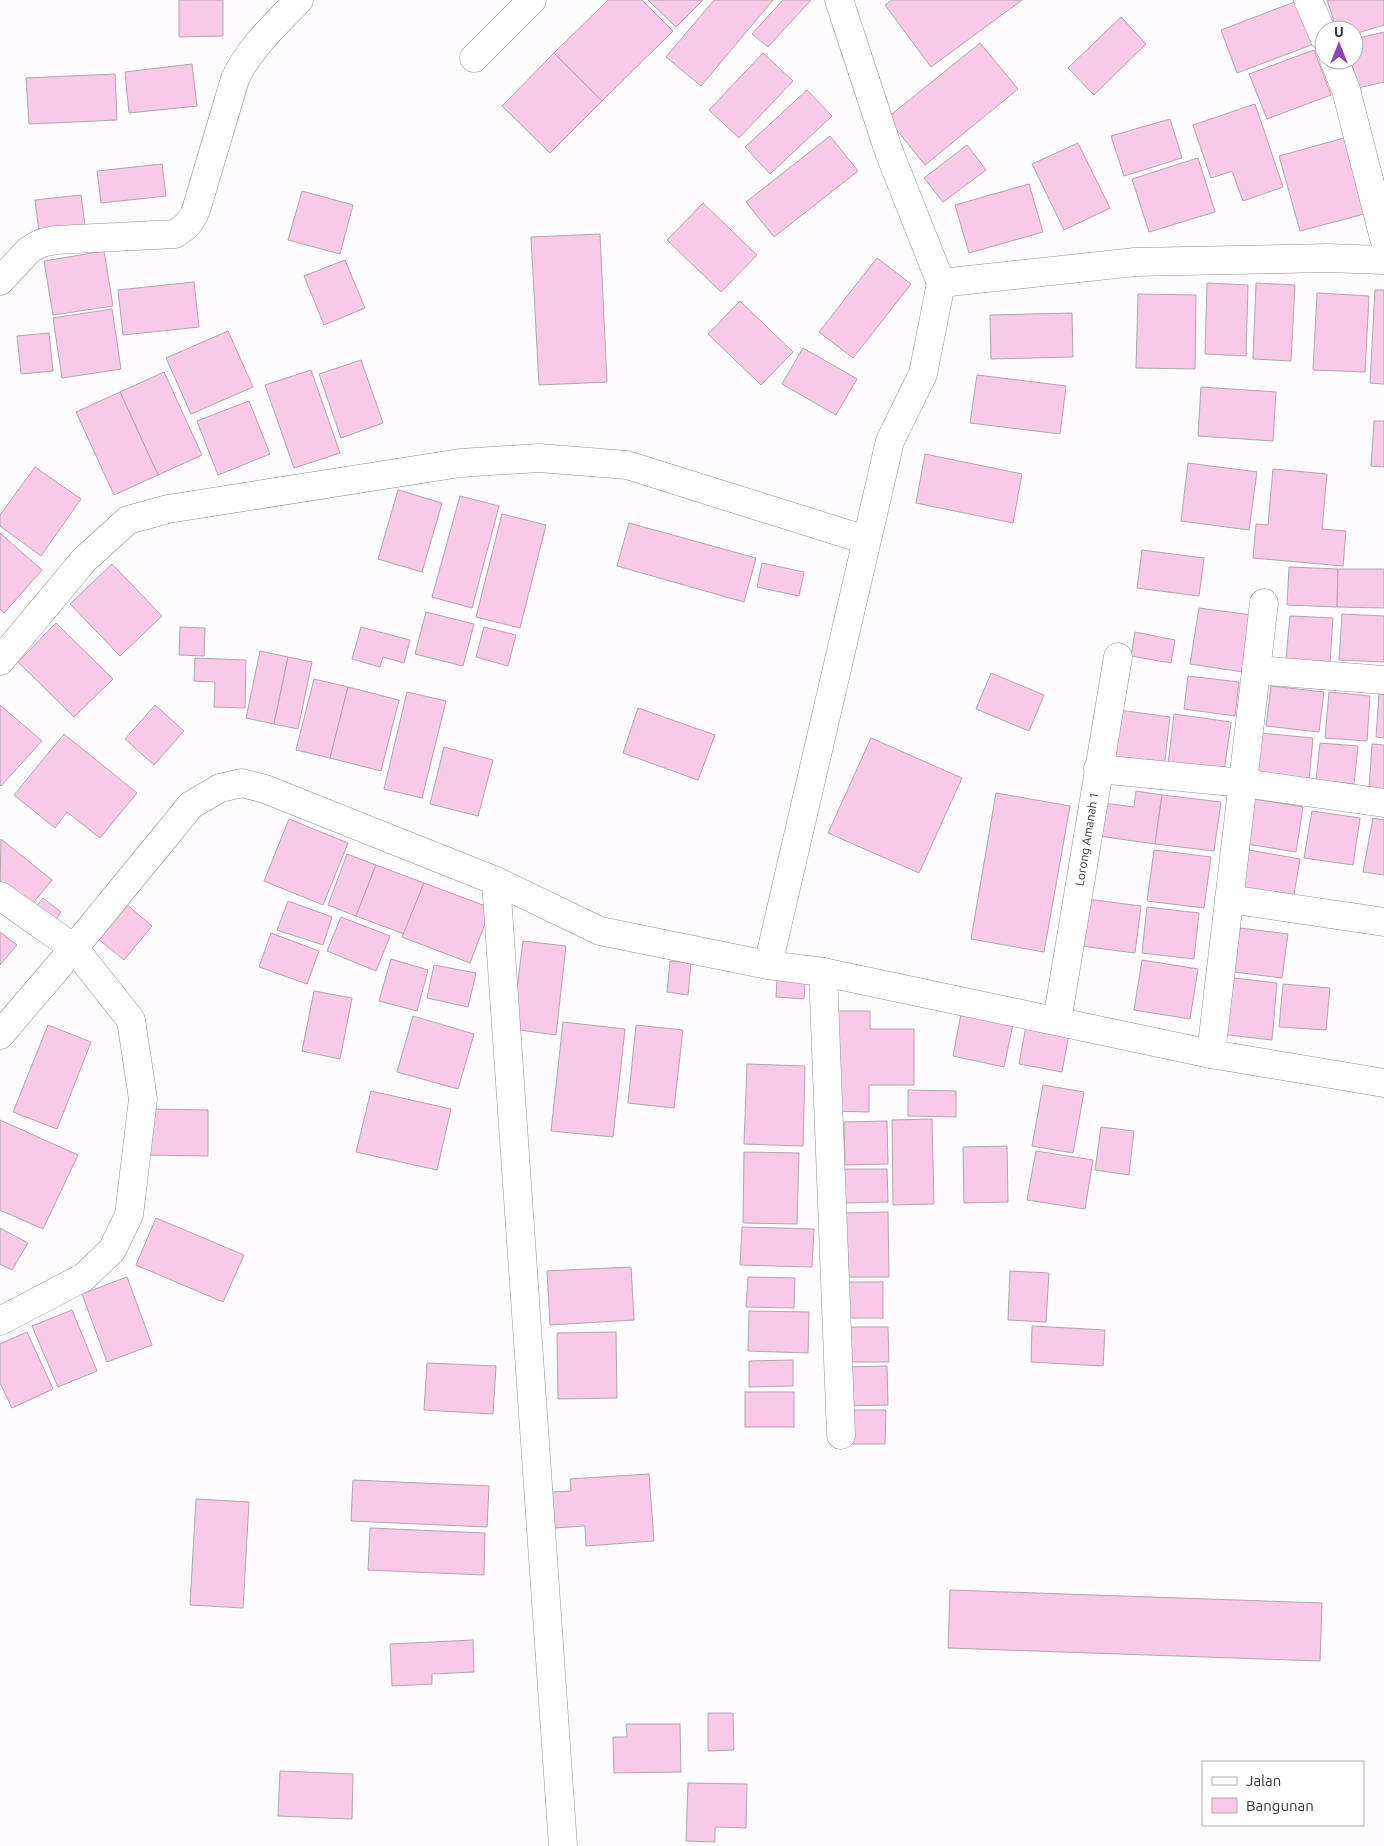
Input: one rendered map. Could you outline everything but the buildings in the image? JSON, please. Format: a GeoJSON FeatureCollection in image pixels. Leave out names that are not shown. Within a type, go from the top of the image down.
{"type":"FeatureCollection","features":[{"type":"Feature","properties":{"kind":"street"},"geometry":{"type":"LineString","coordinates":[[0,281],[29,250],[41,243],[56,240],[175,234],[185,228],[196,210],[235,79],[242,63],[256,45],[299,0]]}},
{"type":"Feature","properties":{"kind":"street"},"geometry":{"type":"LineString","coordinates":[[474,58],[532,0]]}},
{"type":"Feature","properties":{"kind":"street"},"geometry":{"type":"LineString","coordinates":[[768,965],[890,441],[923,374],[941,283],[889,152],[840,0]]}},
{"type":"Feature","properties":{"kind":"street"},"geometry":{"type":"LineString","coordinates":[[1308,0],[1317,20]]}},
{"type":"Feature","properties":{"kind":"street"},"geometry":{"type":"LineString","coordinates":[[1338,70],[1346,90],[1384,238]]}},
{"type":"Feature","properties":{"kind":"street"},"geometry":{"type":"LineString","coordinates":[[941,283],[1135,262],[1327,258],[1384,260]]}},
{"type":"Feature","properties":{"kind":"street"},"geometry":{"type":"LineString","coordinates":[[0,661],[84,560],[128,520],[168,509],[460,463],[539,458],[627,465],[866,540]]}},
{"type":"Feature","properties":{"kind":"street"},"geometry":{"type":"LineString","coordinates":[[1211,1054],[1264,603]]}},
{"type":"Feature","properties":{"kind":"street","name":"Lorong Amanah 1"},"geometry":{"type":"LineString","coordinates":[[1057,1021],[1118,657]]}},
{"type":"Feature","properties":{"kind":"street"},"geometry":{"type":"LineString","coordinates":[[1256,670],[1384,680]]}},
{"type":"Feature","properties":{"kind":"street"},"geometry":{"type":"LineString","coordinates":[[1098,769],[1243,783],[1384,803]]}},
{"type":"Feature","properties":{"kind":"street"},"geometry":{"type":"LineString","coordinates":[[0,1035],[191,805],[220,788],[242,783],[265,789],[496,881],[600,931],[768,965],[823,972],[1211,1054],[1384,1083]]}},
{"type":"Feature","properties":{"kind":"street"},"geometry":{"type":"LineString","coordinates":[[496,881],[563,1846]]}},
{"type":"Feature","properties":{"kind":"street"},"geometry":{"type":"LineString","coordinates":[[0,896],[74,948],[131,1020],[143,1099],[129,1215],[112,1250],[84,1278],[0,1321]]}},
{"type":"Feature","properties":{"kind":"street"},"geometry":{"type":"LineString","coordinates":[[1229,899],[1384,922]]}},
{"type":"Feature","properties":{"kind":"street"},"geometry":{"type":"LineString","coordinates":[[823,972],[841,1435]]}}]}
